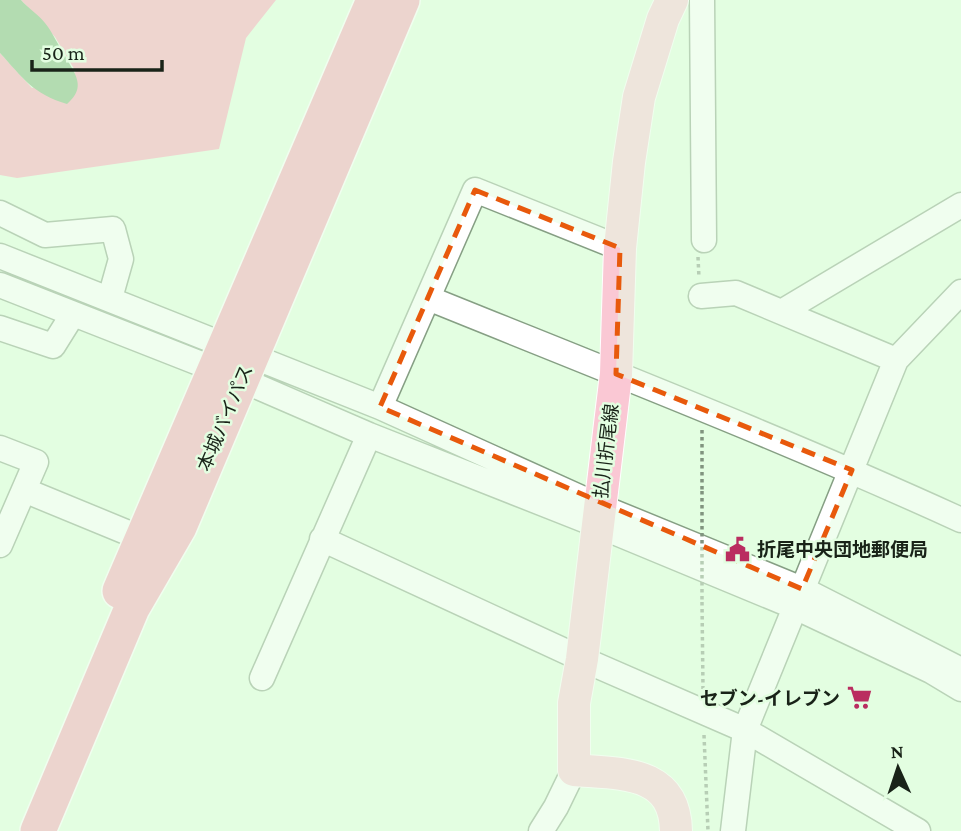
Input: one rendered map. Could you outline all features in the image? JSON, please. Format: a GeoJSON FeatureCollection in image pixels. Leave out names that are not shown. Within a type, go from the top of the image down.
{"type":"FeatureCollection","features":[{"type":"Feature","properties":{"kind":"highway","name":"本城バイパス"},"geometry":{"type":"LineString","coordinates":[[38,831],[132,608],[179,527],[234,363],[374,0]]}},
{"type":"Feature","properties":{"kind":"highway","name":"本城バイパス"},"geometry":{"type":"LineString","coordinates":[[14,831],[143,538],[234,363],[401,0]]}},
{"type":"Feature","properties":{"kind":"main road","name":"払川折尾線"},"geometry":{"type":"LineString","coordinates":[[574,770],[574,702],[582,659],[616,374],[620,248],[629,162],[639,97],[663,19],[672,0]]}},
{"type":"Feature","properties":{"kind":"main road"},"geometry":{"type":"LineString","coordinates":[[574,770],[626,774],[654,783],[676,811],[676,831]]}},
{"type":"Feature","properties":{"kind":"street"},"geometry":{"type":"LineString","coordinates":[[702,0],[704,240]]}},
{"type":"Feature","properties":{"kind":"street"},"geometry":{"type":"LineString","coordinates":[[380,407],[475,190],[620,248]]}},
{"type":"Feature","properties":{"kind":"street"},"geometry":{"type":"LineString","coordinates":[[783,311],[961,205]]}},
{"type":"Feature","properties":{"kind":"street"},"geometry":{"type":"LineString","coordinates":[[0,213],[45,235],[113,229],[121,259],[110,298]]}},
{"type":"Feature","properties":{"kind":"street"},"geometry":{"type":"LineString","coordinates":[[0,256],[110,298],[369,435],[598,515],[799,598],[961,670]]}},
{"type":"Feature","properties":{"kind":"street"},"geometry":{"type":"LineString","coordinates":[[0,285],[73,314],[380,407],[598,515]]}},
{"type":"Feature","properties":{"kind":"street"},"geometry":{"type":"LineString","coordinates":[[733,831],[746,730],[896,360],[961,292]]}},
{"type":"Feature","properties":{"kind":"street"},"geometry":{"type":"LineString","coordinates":[[701,296],[736,293],[896,360]]}},
{"type":"Feature","properties":{"kind":"street"},"geometry":{"type":"LineString","coordinates":[[428,298],[959,514]]}},
{"type":"Feature","properties":{"kind":"street"},"geometry":{"type":"LineString","coordinates":[[0,328],[53,346],[73,314]]}},
{"type":"Feature","properties":{"kind":"street"},"geometry":{"type":"LineString","coordinates":[[262,678],[369,435]]}},
{"type":"Feature","properties":{"kind":"street"},"geometry":{"type":"LineString","coordinates":[[0,448],[36,462],[0,545]]}},
{"type":"Feature","properties":{"kind":"street"},"geometry":{"type":"LineString","coordinates":[[24,490],[143,538]]}},
{"type":"Feature","properties":{"kind":"street"},"geometry":{"type":"LineString","coordinates":[[322,539],[582,659],[746,730],[918,831]]}},
{"type":"Feature","properties":{"kind":"street"},"geometry":{"type":"LineString","coordinates":[[799,598],[961,689]]}},
{"type":"Feature","properties":{"kind":"street"},"geometry":{"type":"LineString","coordinates":[[541,831],[574,770]]}},
{"type":"Feature","properties":{"kind":"path"},"geometry":{"type":"LineString","coordinates":[[701,296],[698,251],[704,240]]}},
{"type":"Feature","properties":{"kind":"path"},"geometry":{"type":"LineString","coordinates":[[702,408],[702,602]]}},
{"type":"Feature","properties":{"kind":"highlighted area"},"geometry":{"type":"Polygon","coordinates":[[[475,190],[620,248],[616,374],[852,470],[802,589],[380,407],[475,190]]]}},
{"type":"Feature","properties":{"kind":"shaded area"},"geometry":{"type":"Polygon","coordinates":[[[0,0],[21,0],[51,31],[77,80],[77,92],[67,104],[37,90],[0,53],[0,0]]]}},
{"type":"Feature","properties":{"kind":"shaded area"},"geometry":{"type":"Polygon","coordinates":[[[21,0],[276,0],[246,38],[219,149],[17,178],[0,175],[0,53],[32,88],[76,72],[55,37],[21,0]]]}},
{"type":"Feature","properties":{"kind":"place","name":"折尾中央団地郵便局"},"geometry":{"type":"Point","coordinates":[737,549]}},
{"type":"Feature","properties":{"kind":"place","name":"セブン-イレブン"},"geometry":{"type":"Point","coordinates":[860,698]}}]}
